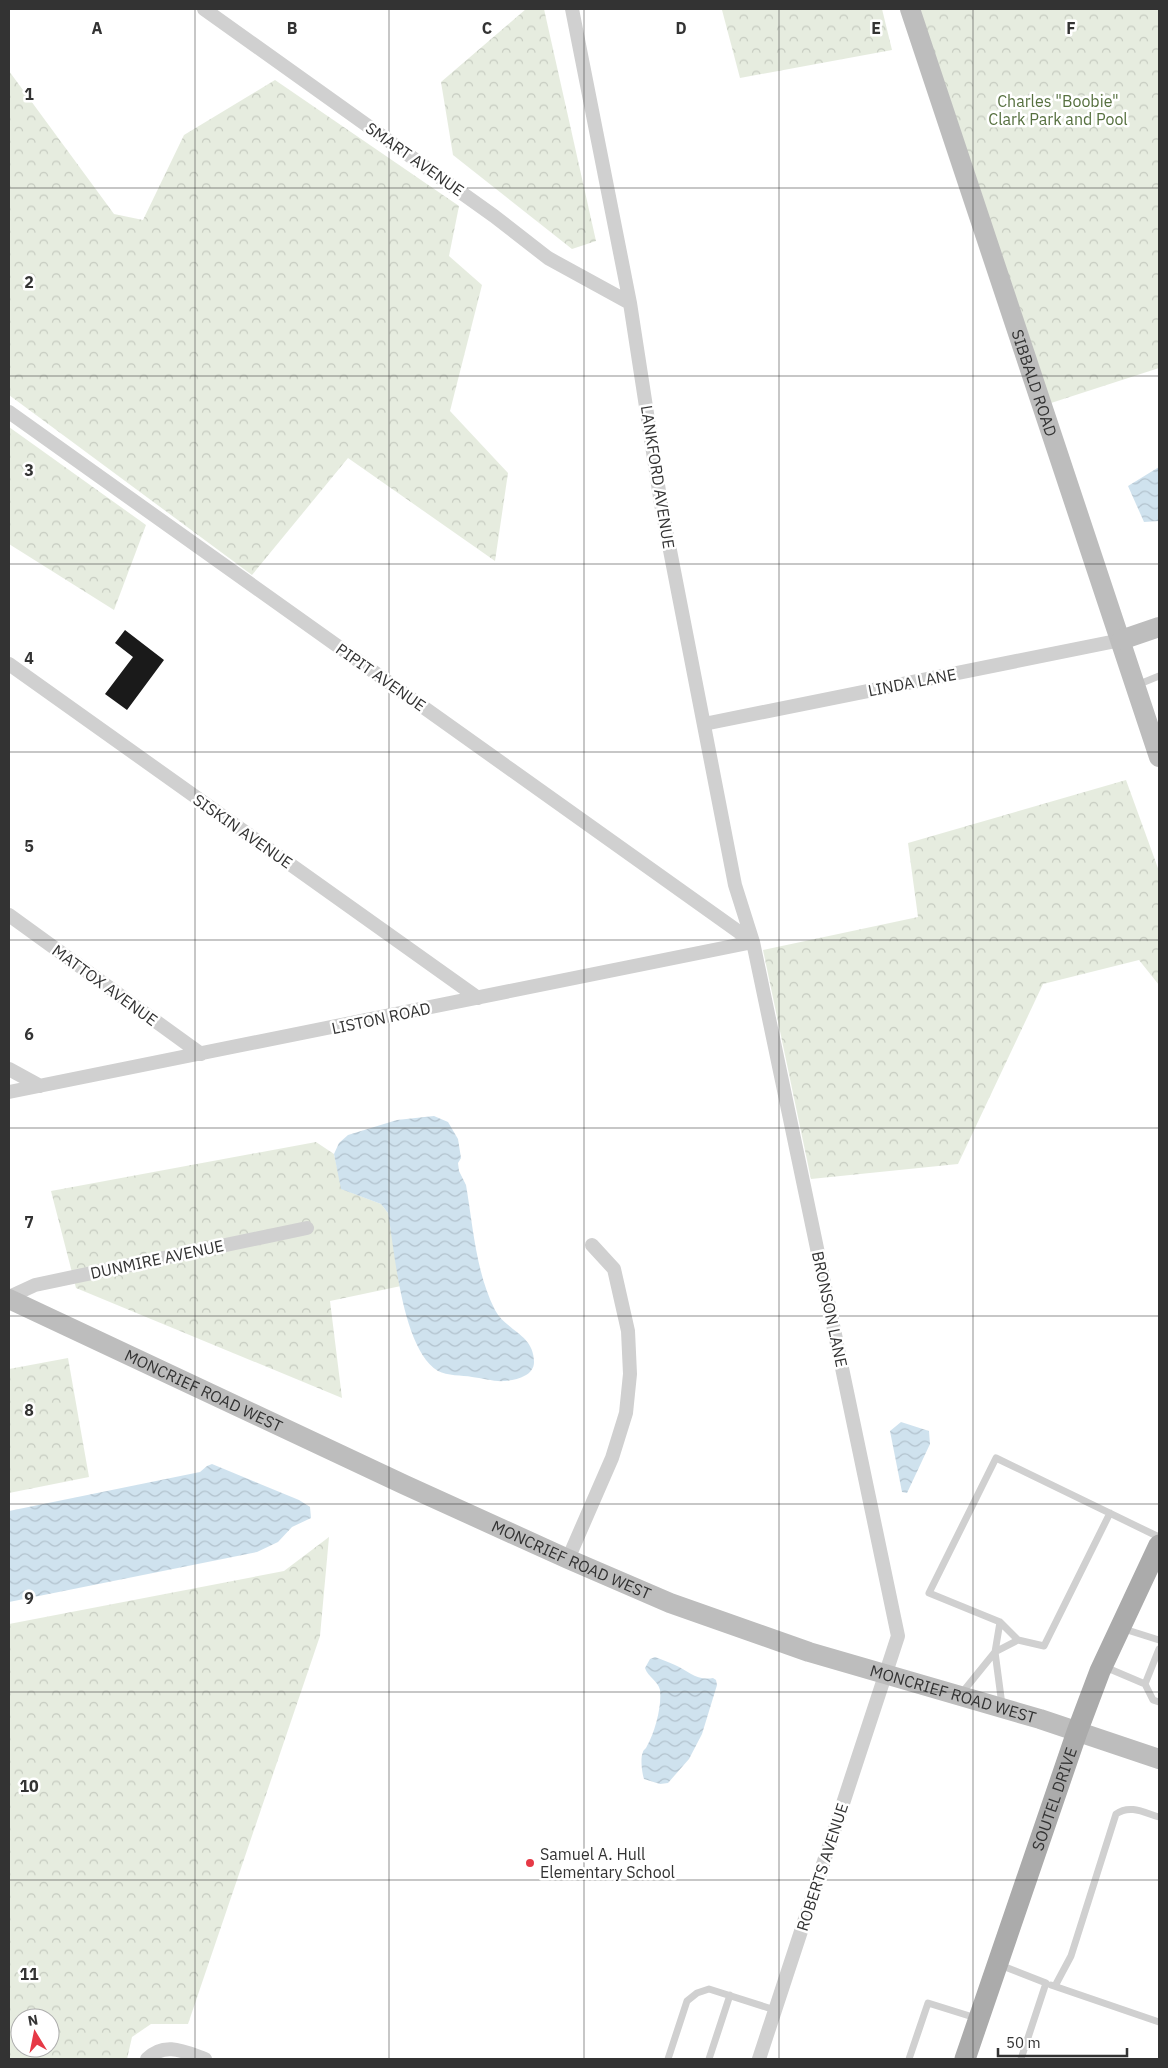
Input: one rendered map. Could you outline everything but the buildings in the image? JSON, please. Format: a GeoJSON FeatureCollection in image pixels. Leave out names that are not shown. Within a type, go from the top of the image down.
{"type":"FeatureCollection","features":[{"type":"Feature","properties":{"kind":"main road","name":"SIBBALD ROAD"},"geometry":{"type":"LineString","coordinates":[[910,9],[1159,757]]}},
{"type":"Feature","properties":{"kind":"main road"},"geometry":{"type":"LineString","coordinates":[[1121,640],[1159,627]]}},
{"type":"Feature","properties":{"kind":"main road","name":"MONCRIEF ROAD WEST"},"geometry":{"type":"LineString","coordinates":[[9,1298],[568,1559],[670,1603],[809,1652],[886,1676],[1002,1708],[1159,1759]]}},
{"type":"Feature","properties":{"kind":"main road","name":"SOUTEL DRIVE"},"geometry":{"type":"LineString","coordinates":[[965,2059],[1077,1732],[1103,1666],[1159,1545]]}},
{"type":"Feature","properties":{"kind":"street","name":"SMART AVENUE"},"geometry":{"type":"LineString","coordinates":[[204,9],[494,216],[548,258],[630,303]]}},
{"type":"Feature","properties":{"kind":"street","name":"LANKFORD AVENUE"},"geometry":{"type":"LineString","coordinates":[[572,9],[630,303],[661,504],[735,885],[753,942]]}},
{"type":"Feature","properties":{"kind":"street","name":"PIPIT AVENUE"},"geometry":{"type":"LineString","coordinates":[[9,412],[753,942]]}},
{"type":"Feature","properties":{"kind":"street","name":"LINDA LANE"},"geometry":{"type":"LineString","coordinates":[[704,724],[1121,640]]}},
{"type":"Feature","properties":{"kind":"street","name":"SISKIN AVENUE"},"geometry":{"type":"LineString","coordinates":[[9,664],[478,998]]}},
{"type":"Feature","properties":{"kind":"street","name":"MATTOX AVENUE"},"geometry":{"type":"LineString","coordinates":[[9,915],[202,1054]]}},
{"type":"Feature","properties":{"kind":"street","name":"LISTON ROAD"},"geometry":{"type":"LineString","coordinates":[[9,1092],[753,942]]}},
{"type":"Feature","properties":{"kind":"street","name":"BRONSON LANE"},"geometry":{"type":"LineString","coordinates":[[753,942],[898,1636],[886,1676]]}},
{"type":"Feature","properties":{"kind":"street"},"geometry":{"type":"LineString","coordinates":[[9,1069],[40,1086]]}},
{"type":"Feature","properties":{"kind":"street","name":"DUNMIRE AVENUE"},"geometry":{"type":"LineString","coordinates":[[9,1298],[35,1285],[307,1228]]}},
{"type":"Feature","properties":{"kind":"street"},"geometry":{"type":"LineString","coordinates":[[568,1559],[612,1458],[626,1413],[630,1374],[628,1331],[614,1269],[592,1245]]}},
{"type":"Feature","properties":{"kind":"street","name":"ROBERTS AVENUE"},"geometry":{"type":"LineString","coordinates":[[759,2059],[886,1676]]}},
{"type":"Feature","properties":{"kind":"street"},"geometry":{"type":"LineString","coordinates":[[152,2056],[165,2049],[174,2048],[205,2059]]}},
{"type":"Feature","properties":{"kind":"lane"},"geometry":{"type":"LineString","coordinates":[[1136,685],[1159,676]]}},
{"type":"Feature","properties":{"kind":"lane"},"geometry":{"type":"LineString","coordinates":[[1110,1513],[1044,1646],[1018,1640],[1000,1622],[929,1593],[996,1458],[1110,1513],[1159,1537]]}},
{"type":"Feature","properties":{"kind":"lane"},"geometry":{"type":"LineString","coordinates":[[1000,1622],[995,1652],[1002,1708]]}},
{"type":"Feature","properties":{"kind":"lane"},"geometry":{"type":"LineString","coordinates":[[1120,1628],[1159,1640]]}},
{"type":"Feature","properties":{"kind":"lane"},"geometry":{"type":"LineString","coordinates":[[959,1696],[995,1652],[1018,1640]]}},
{"type":"Feature","properties":{"kind":"lane"},"geometry":{"type":"LineString","coordinates":[[1145,1684],[1159,1649]]}},
{"type":"Feature","properties":{"kind":"lane"},"geometry":{"type":"LineString","coordinates":[[1103,1666],[1145,1684],[1153,1700],[1159,1702]]}},
{"type":"Feature","properties":{"kind":"lane"},"geometry":{"type":"LineString","coordinates":[[1054,1986],[1071,1956],[1116,1814],[1130,1808],[1159,1817]]}},
{"type":"Feature","properties":{"kind":"lane"},"geometry":{"type":"LineString","coordinates":[[997,1964],[1159,2022]]}},
{"type":"Feature","properties":{"kind":"lane"},"geometry":{"type":"LineString","coordinates":[[1022,2059],[1046,1983]]}},
{"type":"Feature","properties":{"kind":"lane"},"geometry":{"type":"LineString","coordinates":[[668,2059],[687,2001],[697,1992],[708,1989],[775,2010]]}},
{"type":"Feature","properties":{"kind":"lane"},"geometry":{"type":"LineString","coordinates":[[709,2059],[730,1995]]}},
{"type":"Feature","properties":{"kind":"lane"},"geometry":{"type":"LineString","coordinates":[[909,2059],[928,2002],[979,2019]]}},
{"type":"Feature","properties":{"kind":"green space"},"geometry":{"type":"Polygon","coordinates":[[[526,9],[544,9],[596,241],[572,249],[453,155],[441,82],[526,9]]]}},
{"type":"Feature","properties":{"kind":"green space"},"geometry":{"type":"Polygon","coordinates":[[[882,9],[892,50],[740,78],[722,10],[882,9]]]}},
{"type":"Feature","properties":{"kind":"green space","name":"Charles \"Boobie\" Clark Park and Pool"},"geometry":{"type":"Polygon","coordinates":[[[919,9],[1159,9],[1159,368],[1051,403],[919,9]]]}},
{"type":"Feature","properties":{"kind":"green space"},"geometry":{"type":"Polygon","coordinates":[[[9,71],[114,214],[143,220],[184,135],[275,80],[459,206],[449,256],[482,285],[450,411],[508,473],[495,561],[348,458],[252,575],[9,395],[9,71]]]}},
{"type":"Feature","properties":{"kind":"green space"},"geometry":{"type":"Polygon","coordinates":[[[9,427],[146,525],[114,610],[9,544],[9,427]]]}},
{"type":"Feature","properties":{"kind":"green space"},"geometry":{"type":"Polygon","coordinates":[[[1126,780],[1159,871],[1159,985],[1139,960],[1043,984],[958,1164],[811,1179],[763,950],[918,917],[908,843],[1126,780]]]}},
{"type":"Feature","properties":{"kind":"green space"},"geometry":{"type":"Polygon","coordinates":[[[316,1142],[334,1154],[342,1189],[381,1204],[388,1213],[401,1286],[330,1301],[342,1398],[76,1288],[51,1191],[316,1142]]]}},
{"type":"Feature","properties":{"kind":"green space"},"geometry":{"type":"Polygon","coordinates":[[[68,1358],[89,1477],[9,1493],[9,1369],[68,1358]]]}},
{"type":"Feature","properties":{"kind":"green space"},"geometry":{"type":"Polygon","coordinates":[[[329,1537],[320,1636],[188,2024],[151,2024],[132,2037],[127,2059],[9,2059],[9,1624],[284,1571],[329,1537]]]}},
{"type":"Feature","properties":{"kind":"water"},"geometry":{"type":"Polygon","coordinates":[[[1159,467],[1159,521],[1144,522],[1128,486],[1159,467]]]}},
{"type":"Feature","properties":{"kind":"water"},"geometry":{"type":"Polygon","coordinates":[[[434,1116],[448,1122],[458,1139],[461,1158],[458,1163],[459,1171],[466,1185],[479,1265],[489,1296],[500,1317],[525,1339],[533,1353],[534,1362],[531,1371],[519,1378],[497,1381],[446,1374],[438,1371],[426,1360],[416,1343],[402,1299],[388,1213],[381,1204],[341,1189],[334,1154],[339,1143],[348,1135],[397,1120],[434,1116]]]}},
{"type":"Feature","properties":{"kind":"water"},"geometry":{"type":"Polygon","coordinates":[[[901,1422],[929,1431],[930,1444],[907,1493],[902,1492],[890,1431],[901,1422]]]}},
{"type":"Feature","properties":{"kind":"water"},"geometry":{"type":"Polygon","coordinates":[[[212,1464],[299,1500],[310,1507],[311,1518],[292,1527],[278,1542],[257,1552],[9,1602],[9,1511],[200,1472],[212,1464]]]}},
{"type":"Feature","properties":{"kind":"water"},"geometry":{"type":"Polygon","coordinates":[[[655,1657],[697,1677],[713,1678],[716,1680],[717,1685],[702,1734],[689,1759],[668,1783],[660,1784],[644,1779],[641,1762],[643,1751],[647,1747],[655,1726],[660,1704],[659,1687],[645,1668],[650,1659],[655,1657]]]}},
{"type":"Feature","properties":{"kind":"place","name":"Samuel A. Hull Elementary School"},"geometry":{"type":"Point","coordinates":[530,1863]}}]}
